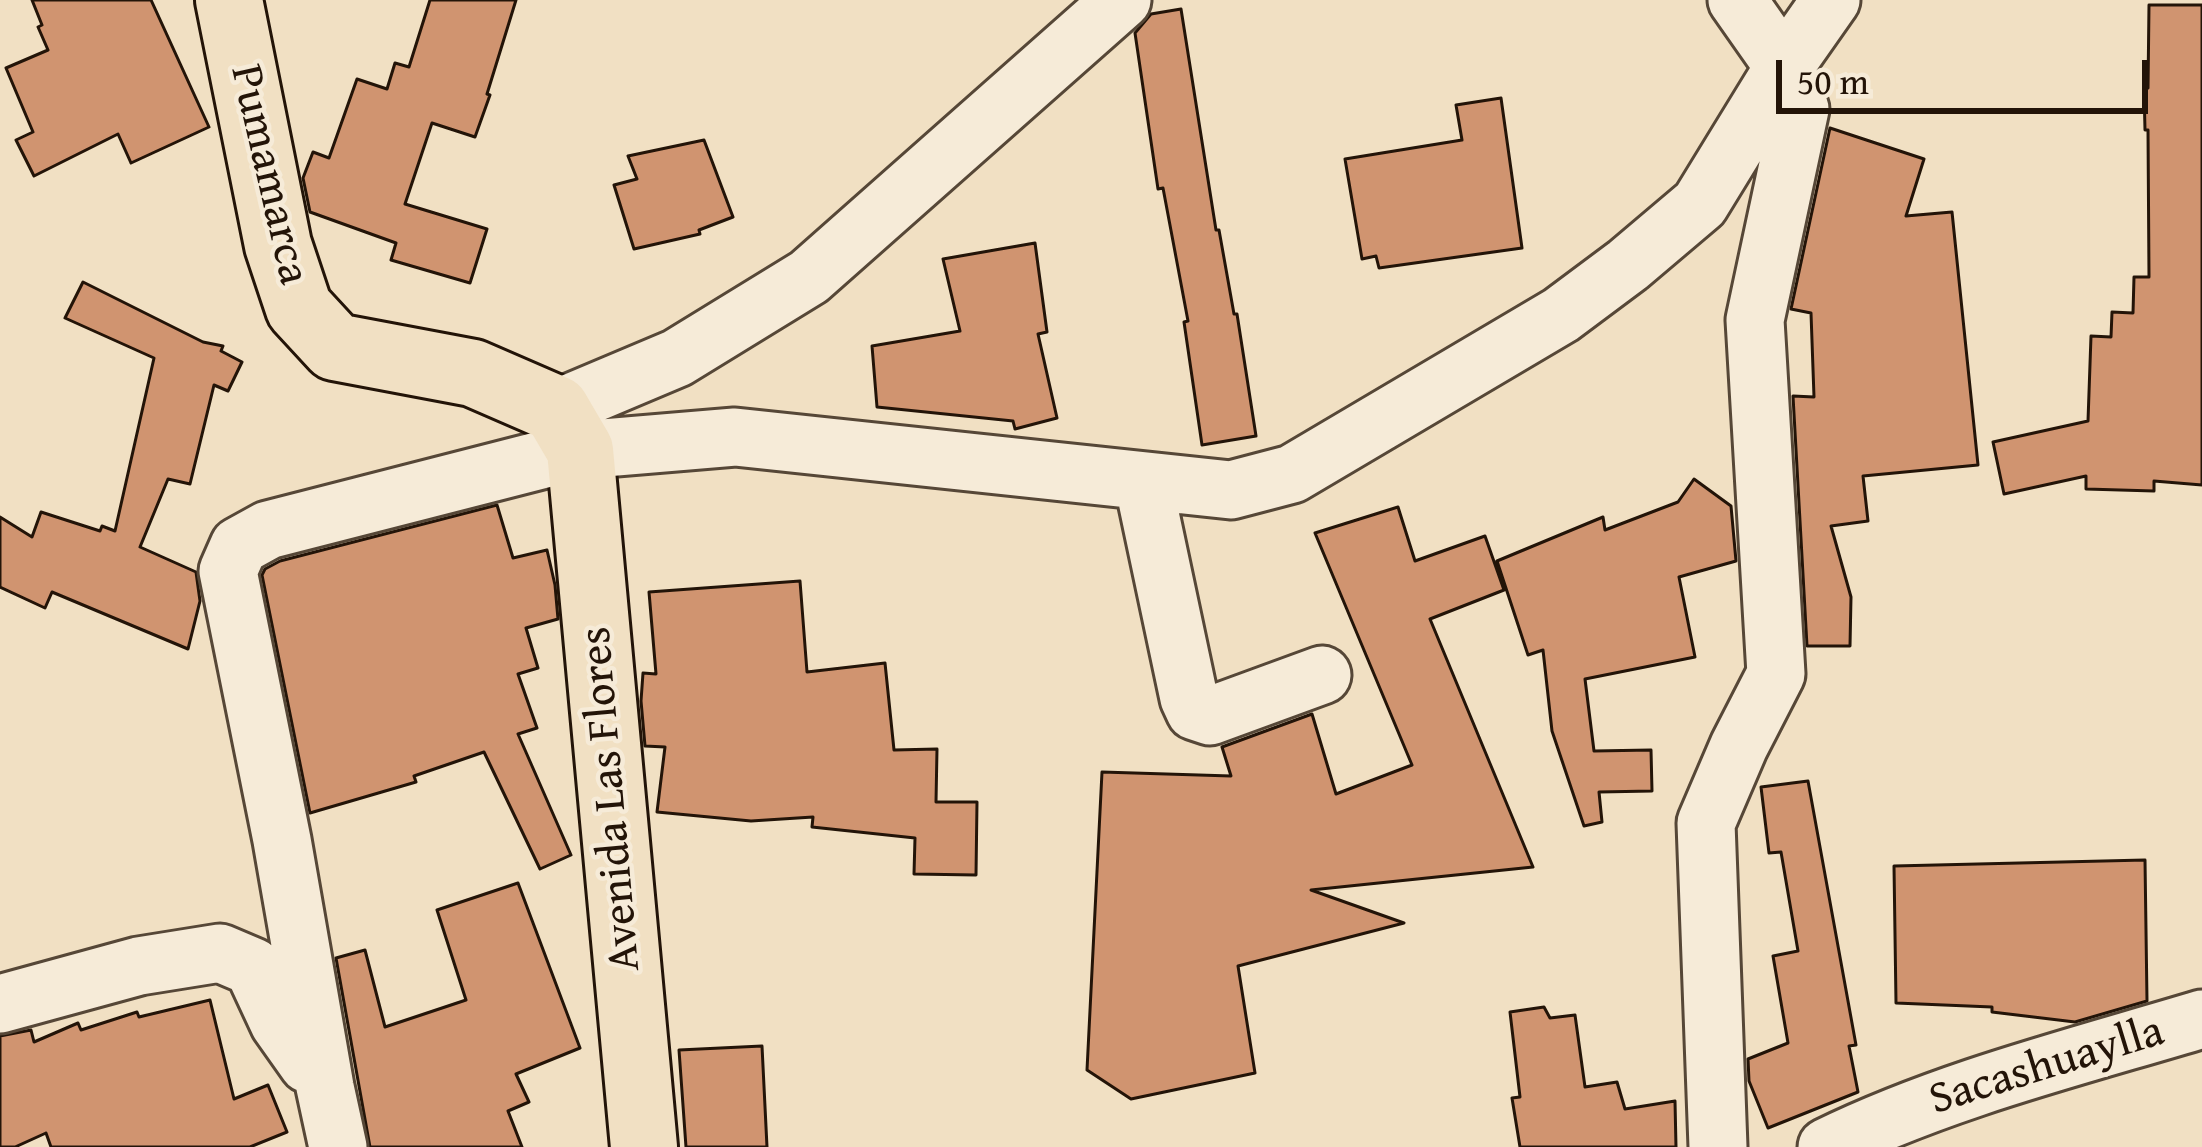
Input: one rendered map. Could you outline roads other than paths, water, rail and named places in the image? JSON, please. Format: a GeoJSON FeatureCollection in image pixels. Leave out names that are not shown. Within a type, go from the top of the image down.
{"type":"FeatureCollection","features":[{"type":"Feature","properties":{"kind":"main road","name":"Pumamarca"},"geometry":{"type":"LineString","coordinates":[[229,0],[278,245],[299,308],[335,346],[473,373],[568,430]]}},
{"type":"Feature","properties":{"kind":"main road","name":"Avenida Las Flores"},"geometry":{"type":"LineString","coordinates":[[568,430],[644,1147]]}},
{"type":"Feature","properties":{"kind":"street"},"geometry":{"type":"LineString","coordinates":[[338,1147],[229,571],[239,546],[268,530],[568,430],[809,277],[1122,0]]}},
{"type":"Feature","properties":{"kind":"street"},"geometry":{"type":"LineString","coordinates":[[1718,1147],[1706,823],[1775,674],[1755,320],[1800,110],[1784,67],[1737,0]]}},
{"type":"Feature","properties":{"kind":"street"},"geometry":{"type":"LineString","coordinates":[[568,430],[735,437],[1231,490],[1292,474],[1561,315],[1700,204],[1831,0]]}},
{"type":"Feature","properties":{"kind":"street"},"geometry":{"type":"LineString","coordinates":[[1143,481],[1195,712],[1210,716],[1322,676]]}},
{"type":"Feature","properties":{"kind":"street"},"geometry":{"type":"LineString","coordinates":[[0,1004],[139,966],[220,953],[253,968],[279,1023],[325,1087]]}},
{"type":"Feature","properties":{"kind":"street","name":"Sacashuaylla"},"geometry":{"type":"LineString","coordinates":[[1827,1147],[1889,1117],[2202,1019]]}}]}
